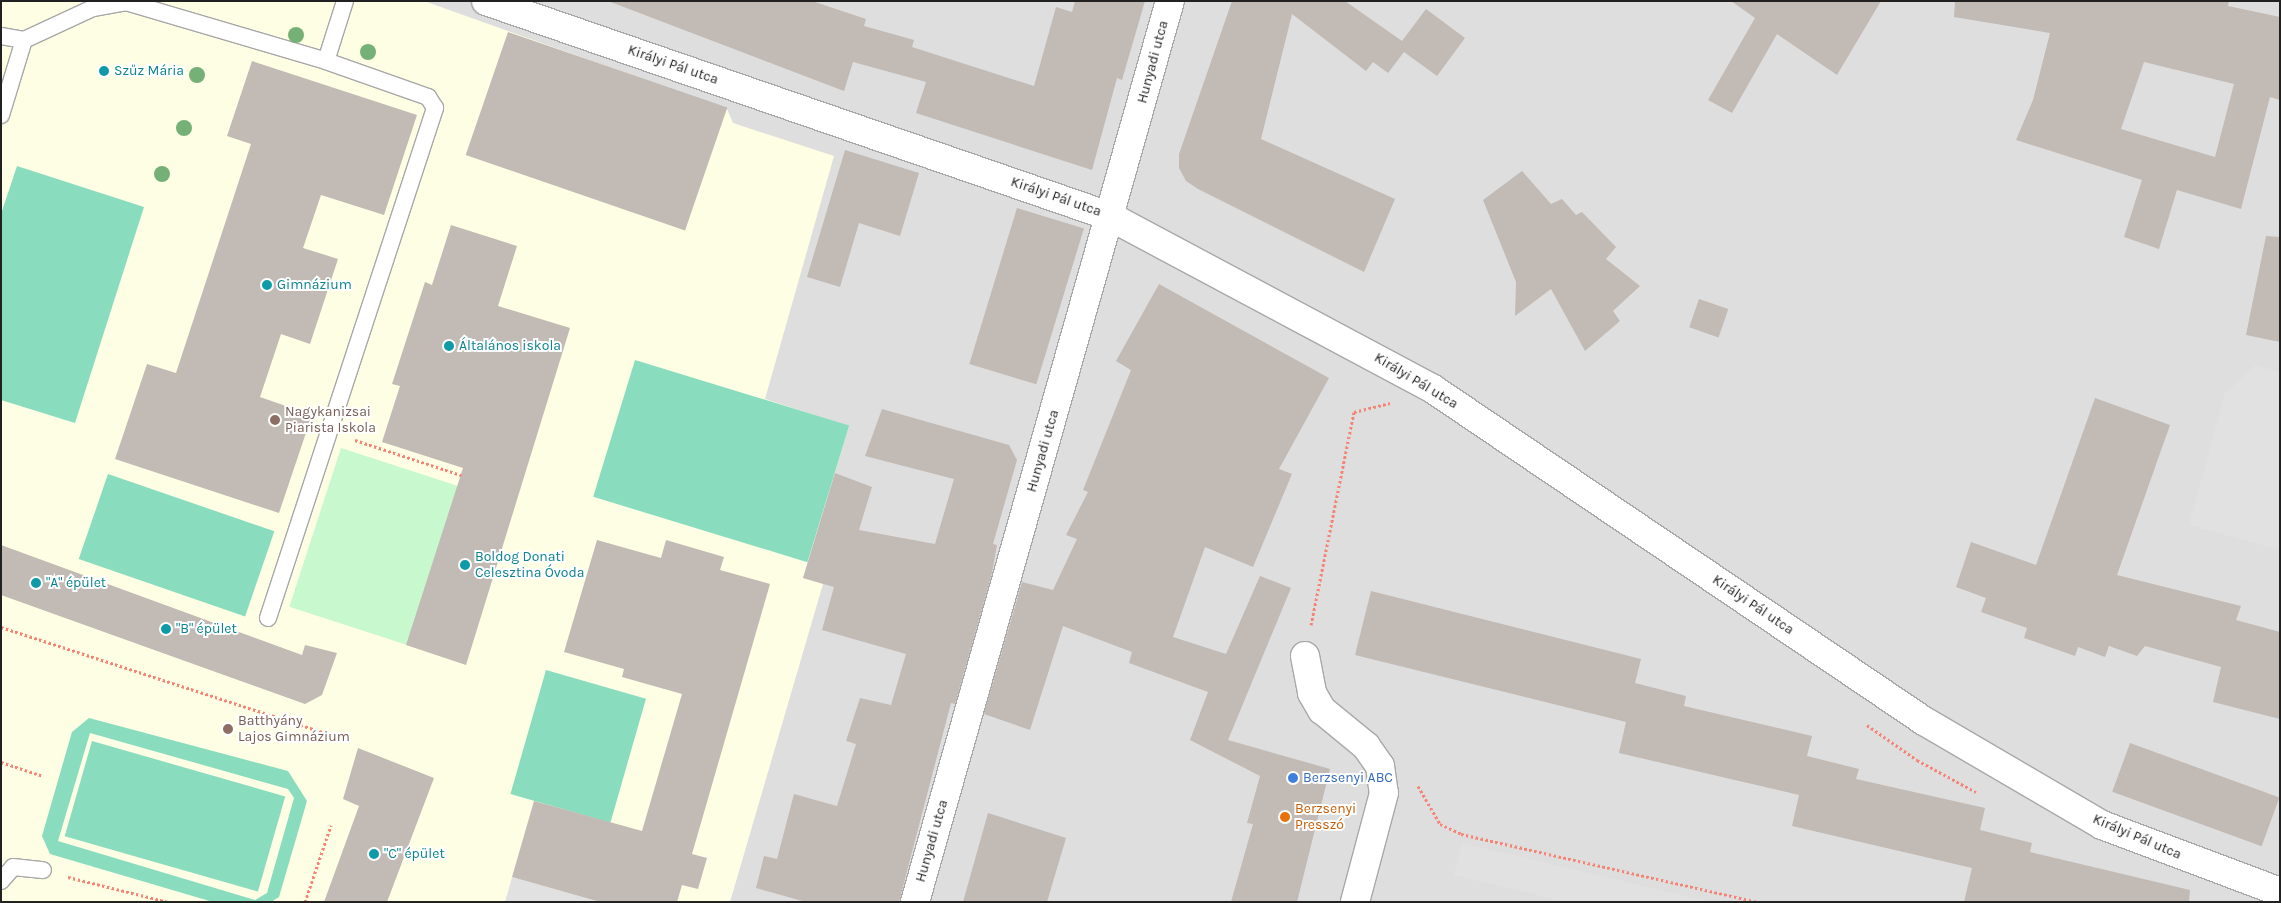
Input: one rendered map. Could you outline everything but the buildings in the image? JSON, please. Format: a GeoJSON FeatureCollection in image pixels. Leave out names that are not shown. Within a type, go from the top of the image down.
{"type":"FeatureCollection","features":[{"type":"Feature","properties":{"kind":"street","name":"Királyi Pál utca"},"geometry":{"type":"LineString","coordinates":[[486,1],[1109,216],[1300,314],[1433,389],[1924,722],[2102,824],[2280,892]]}},
{"type":"Feature","properties":{"kind":"street","name":"Hunyadi utca"},"geometry":{"type":"LineString","coordinates":[[915,902],[1170,1]]}},
{"type":"Feature","properties":{"kind":"street"},"geometry":{"type":"LineString","coordinates":[[1305,656],[1312,693],[1322,710],[1366,746],[1380,766],[1384,793],[1355,902]]}},
{"type":"Feature","properties":{"kind":"lane"},"geometry":{"type":"LineString","coordinates":[[326,62],[345,1]]}},
{"type":"Feature","properties":{"kind":"lane"},"geometry":{"type":"LineString","coordinates":[[1,36],[24,40],[93,8],[126,2],[326,62],[428,97],[435,108],[268,618]]}},
{"type":"Feature","properties":{"kind":"lane"},"geometry":{"type":"LineString","coordinates":[[1,115],[24,40]]}},
{"type":"Feature","properties":{"kind":"lane"},"geometry":{"type":"LineString","coordinates":[[1,880],[13,867],[43,870]]}},
{"type":"Feature","properties":{"kind":"path"},"geometry":{"type":"LineString","coordinates":[[1305,656],[1354,412]]}},
{"type":"Feature","properties":{"kind":"path"},"geometry":{"type":"LineString","coordinates":[[346,437],[461,475]]}},
{"type":"Feature","properties":{"kind":"path"},"geometry":{"type":"LineString","coordinates":[[1,627],[322,732]]}},
{"type":"Feature","properties":{"kind":"path"},"geometry":{"type":"LineString","coordinates":[[1,762],[42,776]]}},
{"type":"Feature","properties":{"kind":"path"},"geometry":{"type":"LineString","coordinates":[[1416,782],[1440,824],[1461,834],[1756,902]]}},
{"type":"Feature","properties":{"kind":"path"},"geometry":{"type":"LineString","coordinates":[[304,902],[331,825]]}},
{"type":"Feature","properties":{"kind":"path"},"geometry":{"type":"LineString","coordinates":[[70,878],[168,902]]}},
{"type":"Feature","properties":{"kind":"shaded area"},"geometry":{"type":"Polygon","coordinates":[[[1,1],[2280,1],[2280,902],[1,902],[1,1]]]}},
{"type":"Feature","properties":{"kind":"shaded area"},"geometry":{"type":"Polygon","coordinates":[[[1,1],[424,1],[727,109],[733,123],[834,156],[765,399],[849,426],[803,578],[823,584],[730,902],[1,902],[1,1]]]}},
{"type":"Feature","properties":{"kind":"shaded area"},"geometry":{"type":"Polygon","coordinates":[[[2256,365],[2280,372],[2280,550],[2189,525],[2225,393],[2256,365]]]}},
{"type":"Feature","properties":{"kind":"shaded area"},"geometry":{"type":"Polygon","coordinates":[[[1462,843],[1712,902],[1566,902],[1454,875],[1462,843]]]}},
{"type":"Feature","properties":{"kind":"shaded area"},"geometry":{"type":"Polygon","coordinates":[[[512,877],[600,902],[505,902],[512,877]]]}},
{"type":"Feature","properties":{"kind":"green space"},"geometry":{"type":"Polygon","coordinates":[[[17,166],[144,207],[75,423],[1,400],[1,214],[17,166]]]}},
{"type":"Feature","properties":{"kind":"green space"},"geometry":{"type":"Polygon","coordinates":[[[635,360],[849,425],[807,562],[593,497],[635,360]]]}},
{"type":"Feature","properties":{"kind":"green space"},"geometry":{"type":"Polygon","coordinates":[[[341,448],[458,486],[406,645],[289,607],[341,448]]]}},
{"type":"Feature","properties":{"kind":"green space"},"geometry":{"type":"Polygon","coordinates":[[[108,474],[274,531],[245,616],[79,559],[108,474]]]}},
{"type":"Feature","properties":{"kind":"green space"},"geometry":{"type":"Polygon","coordinates":[[[546,670],[646,699],[610,823],[510,794],[546,670]]]}},
{"type":"Feature","properties":{"kind":"green space"},"geometry":{"type":"Polygon","coordinates":[[[89,718],[288,771],[307,801],[279,897],[271,902],[213,902],[50,854],[42,836],[72,732],[89,718]],[[90,733],[58,841],[255,900],[267,893],[294,798],[288,789],[90,733]]]}},
{"type":"Feature","properties":{"kind":"green space"},"geometry":{"type":"Polygon","coordinates":[[[92,741],[285,796],[258,892],[65,836],[92,741]]]}},
{"type":"Feature","properties":{"kind":"place","name":"Szűz Mária"},"geometry":{"type":"Point","coordinates":[104,71]}},
{"type":"Feature","properties":{"kind":"place","name":"Gimnázium"},"geometry":{"type":"Point","coordinates":[267,285]}},
{"type":"Feature","properties":{"kind":"place","name":"Általános iskola"},"geometry":{"type":"Point","coordinates":[449,346]}},
{"type":"Feature","properties":{"kind":"place","name":"Nagykanizsai Piarista Iskola"},"geometry":{"type":"Point","coordinates":[275,420]}},
{"type":"Feature","properties":{"kind":"place","name":"Boldog Donati Celesztina Óvoda"},"geometry":{"type":"Point","coordinates":[465,565]}},
{"type":"Feature","properties":{"kind":"place","name":"\"A\" épület"},"geometry":{"type":"Point","coordinates":[36,583]}},
{"type":"Feature","properties":{"kind":"place","name":"\"B\" épület"},"geometry":{"type":"Point","coordinates":[166,629]}},
{"type":"Feature","properties":{"kind":"place","name":"Batthyány Lajos Gimnázium"},"geometry":{"type":"Point","coordinates":[228,729]}},
{"type":"Feature","properties":{"kind":"place","name":"Berzsenyi ABC"},"geometry":{"type":"Point","coordinates":[1293,778]}},
{"type":"Feature","properties":{"kind":"place","name":"Berzsenyi Presszó"},"geometry":{"type":"Point","coordinates":[1285,817]}},
{"type":"Feature","properties":{"kind":"place","name":"\"C\" épület"},"geometry":{"type":"Point","coordinates":[374,854]}}]}
